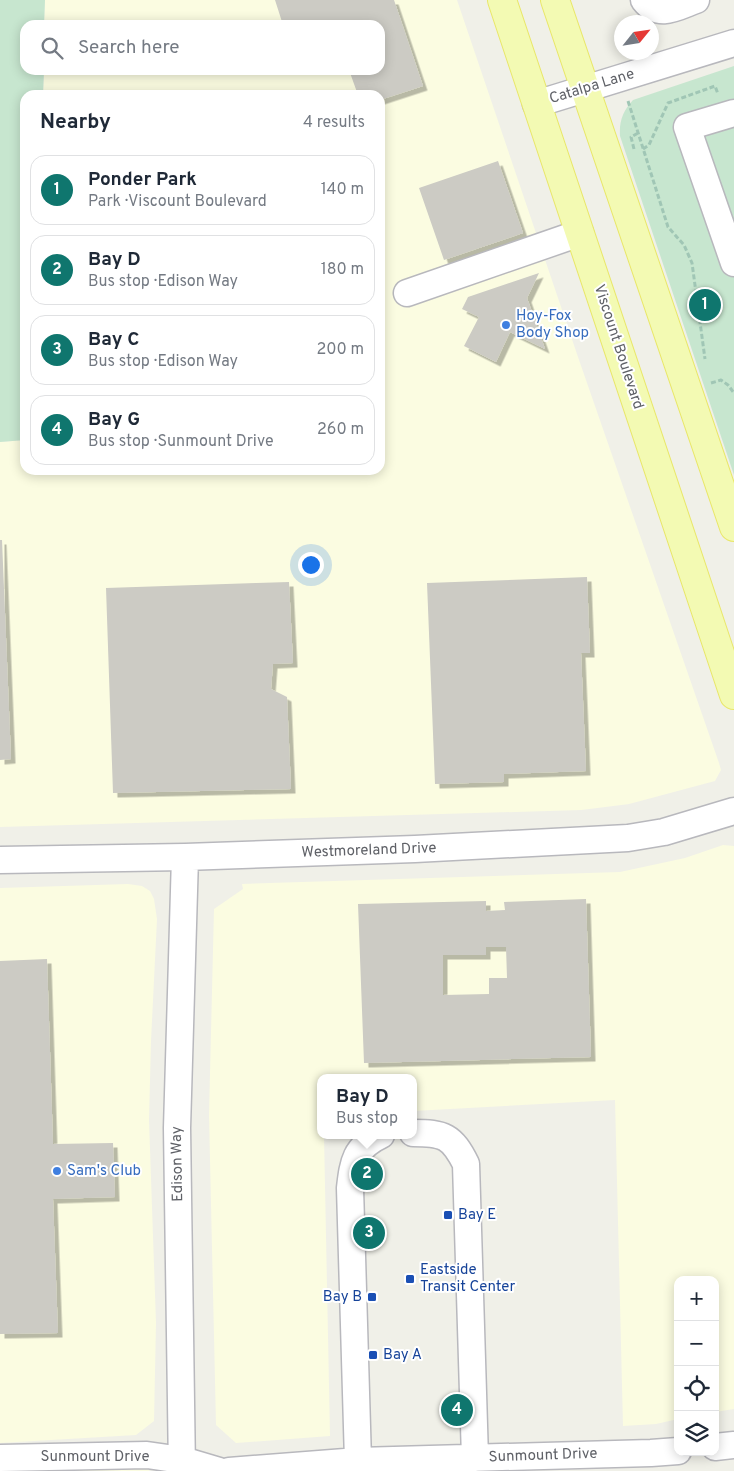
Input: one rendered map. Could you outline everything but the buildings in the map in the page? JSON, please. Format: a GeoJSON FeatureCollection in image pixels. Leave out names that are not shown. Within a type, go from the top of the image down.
{"type":"FeatureCollection","features":[{"type":"Feature","properties":{"kind":"main road","name":"Viscount Boulevard"},"geometry":{"type":"LineString","coordinates":[[502,0],[734,695]]}},
{"type":"Feature","properties":{"kind":"main road"},"geometry":{"type":"LineString","coordinates":[[561,2],[584,90],[734,527]]}},
{"type":"Feature","properties":{"kind":"street"},"geometry":{"type":"LineString","coordinates":[[644,0],[649,7],[667,11],[696,0]]}},
{"type":"Feature","properties":{"kind":"street","name":"Catalpa Lane"},"geometry":{"type":"LineString","coordinates":[[536,104],[734,43]]}},
{"type":"Feature","properties":{"kind":"street"},"geometry":{"type":"LineString","coordinates":[[734,113],[687,127],[734,264]]}},
{"type":"Feature","properties":{"kind":"street"},"geometry":{"type":"LineString","coordinates":[[407,293],[580,233]]}},
{"type":"Feature","properties":{"kind":"street","name":"Westmoreland Drive"},"geometry":{"type":"LineString","coordinates":[[0,860],[185,858],[628,838],[664,832],[734,811]]}},
{"type":"Feature","properties":{"kind":"street","name":"Edison Way"},"geometry":{"type":"LineString","coordinates":[[182,1466],[177,1128],[185,858]]}},
{"type":"Feature","properties":{"kind":"street"},"geometry":{"type":"LineString","coordinates":[[417,1132],[444,1136],[458,1148],[466,1164],[475,1458]]}},
{"type":"Feature","properties":{"kind":"street"},"geometry":{"type":"LineString","coordinates":[[358,1461],[350,1188],[352,1164],[362,1147],[375,1139]]}},
{"type":"Feature","properties":{"kind":"street"},"geometry":{"type":"LineString","coordinates":[[719,1447],[734,1445]]}},
{"type":"Feature","properties":{"kind":"street","name":"Sunmount Drive"},"geometry":{"type":"LineString","coordinates":[[229,1471],[358,1461],[475,1458],[651,1462],[674,1452]]}},
{"type":"Feature","properties":{"kind":"street","name":"Sunmount Drive"},"geometry":{"type":"LineString","coordinates":[[0,1458],[147,1454],[182,1466],[219,1471]]}},
{"type":"Feature","properties":{"kind":"path"},"geometry":{"type":"LineString","coordinates":[[621,78],[668,227],[684,244],[692,263],[706,361]]}},
{"type":"Feature","properties":{"kind":"path"},"geometry":{"type":"LineString","coordinates":[[708,376],[714,392]]}},
{"type":"Feature","properties":{"kind":"path"},"geometry":{"type":"LineString","coordinates":[[710,384],[720,380],[734,393]]}},
{"type":"Feature","properties":{"kind":"shaded area"},"geometry":{"type":"Polygon","coordinates":[[[0,0],[45,0],[44,20],[20,20],[20,75],[44,75],[43,90],[20,90],[20,440],[0,442],[0,0]]]}},
{"type":"Feature","properties":{"kind":"shaded area"},"geometry":{"type":"Polygon","coordinates":[[[45,0],[457,0],[578,357],[719,763],[721,770],[715,781],[629,804],[581,810],[0,827],[0,442],[20,440],[20,475],[385,475],[385,90],[43,90],[44,75],[385,75],[385,20],[44,20],[45,0]]]}},
{"type":"Feature","properties":{"kind":"shaded area"},"geometry":{"type":"Polygon","coordinates":[[[734,66],[734,475],[620,136],[620,126],[622,116],[633,100],[734,66]]]}},
{"type":"Feature","properties":{"kind":"shaded area"},"geometry":{"type":"Polygon","coordinates":[[[723,845],[734,846],[734,1409],[719,1411],[719,1276],[674,1276],[674,1420],[656,1424],[623,1426],[615,1100],[417,1111],[417,1074],[317,1074],[317,1139],[324,1139],[330,1436],[236,1443],[216,1425],[209,1115],[214,909],[243,889],[242,884],[620,872],[685,858],[723,845]]]}},
{"type":"Feature","properties":{"kind":"shaded area"},"geometry":{"type":"Polygon","coordinates":[[[128,884],[142,886],[150,891],[154,899],[157,919],[149,1120],[156,1323],[154,1421],[136,1435],[0,1443],[0,888],[128,884]]]}},
{"type":"Feature","properties":{"kind":"shaded area"},"geometry":{"type":"Polygon","coordinates":[[[135,1468],[150,1471],[9,1471],[135,1468]]]}},
{"type":"Feature","properties":{"kind":"place","name":"Ponder Park"},"geometry":{"type":"Point","coordinates":[705,305]}},
{"type":"Feature","properties":{"kind":"place","name":"Hoy-Fox Body Shop"},"geometry":{"type":"Point","coordinates":[506,325]}},
{"type":"Feature","properties":{"kind":"place","name":"Sam's Club"},"geometry":{"type":"Point","coordinates":[57,1171]}},
{"type":"Feature","properties":{"kind":"place","name":"Bay D"},"geometry":{"type":"Point","coordinates":[367,1174]}},
{"type":"Feature","properties":{"kind":"place","name":"Bay E"},"geometry":{"type":"Point","coordinates":[448,1215]}},
{"type":"Feature","properties":{"kind":"place","name":"Bay C"},"geometry":{"type":"Point","coordinates":[369,1233]}},
{"type":"Feature","properties":{"kind":"place","name":"Eastside Transit Center"},"geometry":{"type":"Point","coordinates":[410,1279]}},
{"type":"Feature","properties":{"kind":"place","name":"Bay B"},"geometry":{"type":"Point","coordinates":[372,1297]}},
{"type":"Feature","properties":{"kind":"place","name":"Bay A"},"geometry":{"type":"Point","coordinates":[373,1355]}},
{"type":"Feature","properties":{"kind":"place","name":"Bay G"},"geometry":{"type":"Point","coordinates":[457,1410]}}]}
